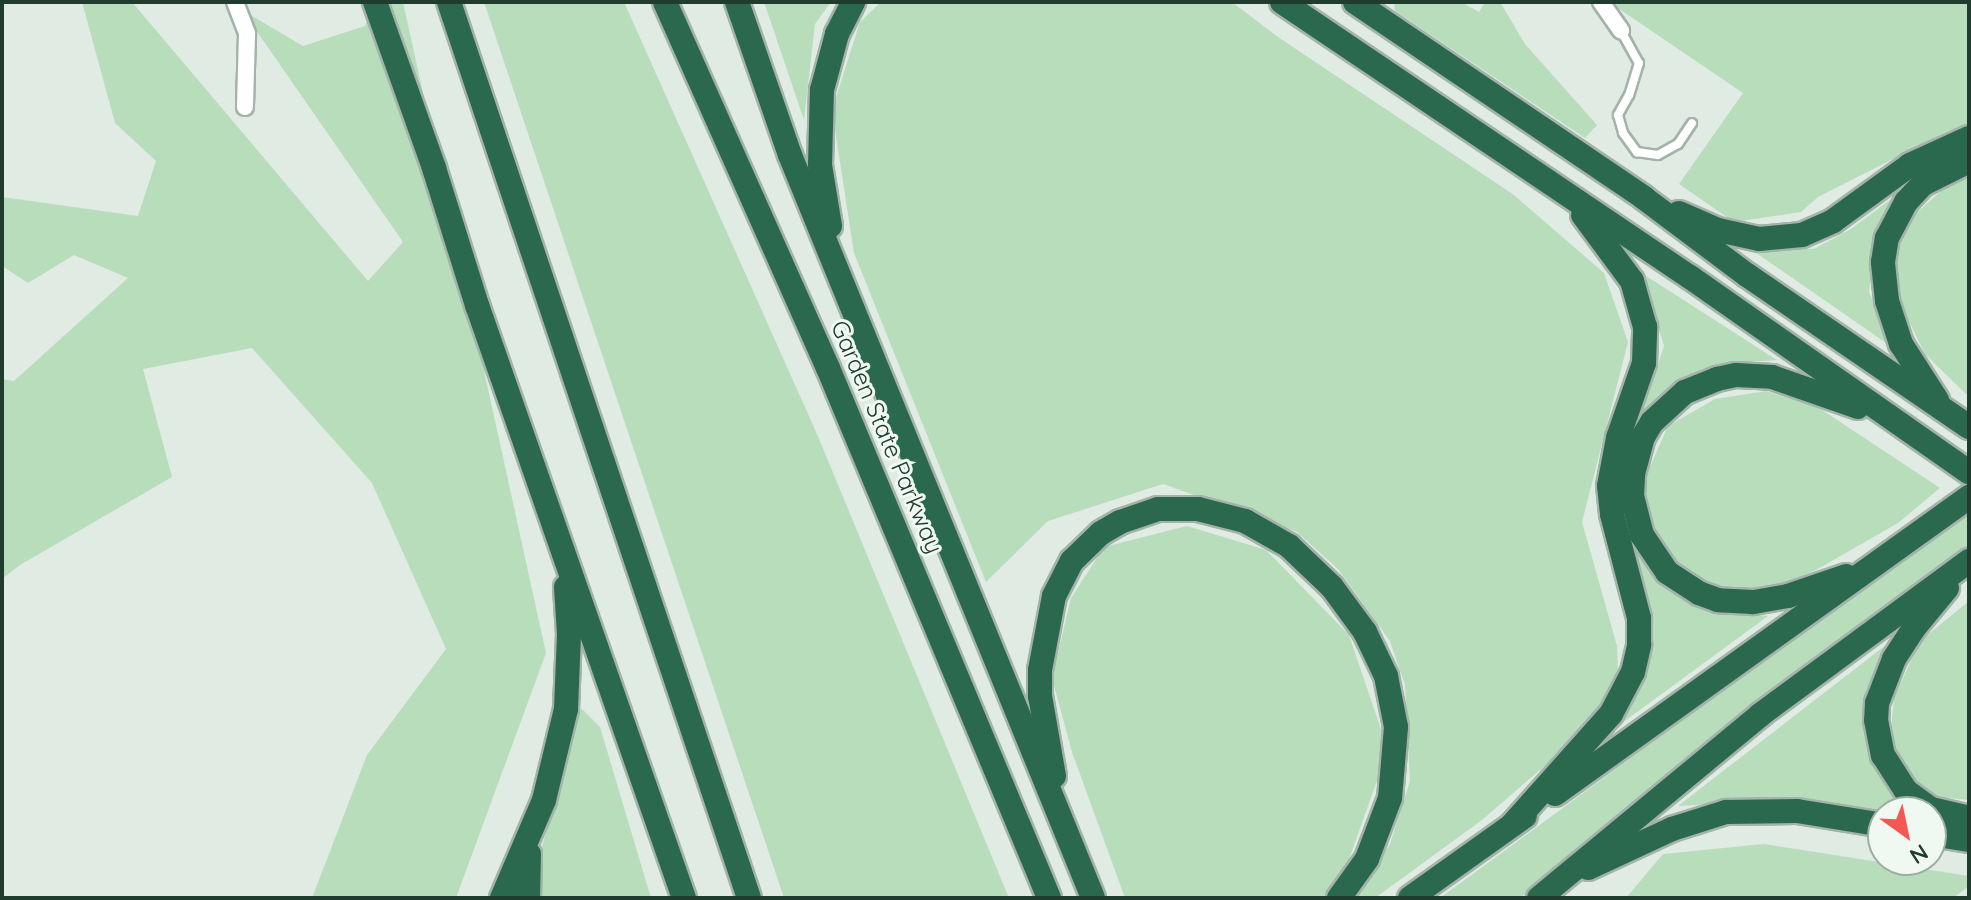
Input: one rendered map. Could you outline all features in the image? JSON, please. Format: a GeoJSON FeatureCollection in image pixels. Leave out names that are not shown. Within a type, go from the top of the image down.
{"type":"FeatureCollection","features":[{"type":"Feature","properties":{"kind":"highway"},"geometry":{"type":"LineString","coordinates":[[375,2],[684,898]]}},
{"type":"Feature","properties":{"kind":"highway"},"geometry":{"type":"LineString","coordinates":[[449,2],[749,898]]}},
{"type":"Feature","properties":{"kind":"highway","name":"Garden State Parkway"},"geometry":{"type":"LineString","coordinates":[[665,2],[834,382],[1049,898]]}},
{"type":"Feature","properties":{"kind":"highway"},"geometry":{"type":"LineString","coordinates":[[737,2],[790,155],[1093,898]]}},
{"type":"Feature","properties":{"kind":"highway"},"geometry":{"type":"LineString","coordinates":[[835,260],[820,165],[820,109],[833,46],[853,2]]}},
{"type":"Feature","properties":{"kind":"highway"},"geometry":{"type":"LineString","coordinates":[[1282,2],[1969,472]]}},
{"type":"Feature","properties":{"kind":"highway"},"geometry":{"type":"LineString","coordinates":[[1355,2],[1644,198],[1747,275],[1955,417]]}},
{"type":"Feature","properties":{"kind":"highway"},"geometry":{"type":"LineString","coordinates":[[1383,2],[1393,27]]}},
{"type":"Feature","properties":{"kind":"highway"},"geometry":{"type":"LineString","coordinates":[[1644,198],[1718,230],[1759,239],[1802,235],[1833,221],[1910,165],[1969,138]]}},
{"type":"Feature","properties":{"kind":"highway"},"geometry":{"type":"LineString","coordinates":[[1955,417],[1901,344],[1887,301],[1883,262],[1887,238],[1906,202],[1923,184],[1969,161]]}},
{"type":"Feature","properties":{"kind":"highway"},"geometry":{"type":"LineString","coordinates":[[1512,825],[1601,729],[1621,697],[1639,645],[1639,618],[1612,514],[1609,486],[1618,438],[1644,363],[1645,327],[1632,281],[1572,200]]}},
{"type":"Feature","properties":{"kind":"highway"},"geometry":{"type":"LineString","coordinates":[[1874,565],[1788,596],[1763,601],[1732,602],[1699,593],[1667,572],[1642,535],[1632,496],[1635,461],[1652,422],[1685,392],[1736,375],[1791,381],[1901,425]]}},
{"type":"Feature","properties":{"kind":"highway"},"geometry":{"type":"LineString","coordinates":[[1410,898],[1969,497]]}},
{"type":"Feature","properties":{"kind":"highway"},"geometry":{"type":"LineString","coordinates":[[1060,814],[1040,696],[1040,670],[1048,617],[1062,577],[1085,546],[1130,518],[1178,507],[1223,514],[1268,533],[1309,563],[1350,609],[1386,676],[1396,727],[1390,798],[1367,859],[1339,898]]}},
{"type":"Feature","properties":{"kind":"highway"},"geometry":{"type":"LineString","coordinates":[[502,898],[533,832],[553,769],[568,692],[564,557]]}},
{"type":"Feature","properties":{"kind":"highway"},"geometry":{"type":"LineString","coordinates":[[1969,562],[1904,641],[1885,678],[1876,720],[1883,755],[1906,791],[1931,809],[1969,818]]}},
{"type":"Feature","properties":{"kind":"highway"},"geometry":{"type":"LineString","coordinates":[[1545,893],[1760,715],[1969,562]]}},
{"type":"Feature","properties":{"kind":"highway"},"geometry":{"type":"LineString","coordinates":[[1545,893],[1672,829],[1726,812],[1797,811],[1867,822]]}},
{"type":"Feature","properties":{"kind":"highway"},"geometry":{"type":"LineString","coordinates":[[528,898],[526,878],[533,832]]}},
{"type":"Feature","properties":{"kind":"highway"},"geometry":{"type":"LineString","coordinates":[[1947,837],[1969,840]]}},
{"type":"Feature","properties":{"kind":"street"},"geometry":{"type":"LineString","coordinates":[[235,2],[247,34],[245,107]]}},
{"type":"Feature","properties":{"kind":"street"},"geometry":{"type":"LineString","coordinates":[[1601,2],[1621,31]]}},
{"type":"Feature","properties":{"kind":"lane"},"geometry":{"type":"LineString","coordinates":[[1621,31],[1639,63],[1629,95],[1618,115],[1623,133],[1637,152],[1658,155],[1678,144],[1692,123]]}},
{"type":"Feature","properties":{"kind":"green space"},"geometry":{"type":"Polygon","coordinates":[[[82,2],[132,2],[368,281],[403,242],[242,10],[303,46],[365,26],[375,2],[403,2],[546,653],[456,898],[312,898],[367,755],[446,649],[372,483],[252,348],[143,369],[172,477],[20,565],[2,579],[2,379],[14,381],[128,278],[74,255],[28,283],[2,266],[2,197],[138,216],[156,161],[115,123],[82,2]]]}},
{"type":"Feature","properties":{"kind":"green space"},"geometry":{"type":"Polygon","coordinates":[[[484,2],[624,2],[817,434],[1009,898],[784,898],[484,2]]]}},
{"type":"Feature","properties":{"kind":"green space"},"geometry":{"type":"Polygon","coordinates":[[[764,2],[831,2],[815,24],[804,120],[764,2]]]}},
{"type":"Feature","properties":{"kind":"green space"},"geometry":{"type":"Polygon","coordinates":[[[881,2],[1232,2],[1278,37],[1514,195],[1604,273],[1628,342],[1582,522],[1617,646],[1619,702],[1482,820],[1375,898],[1355,898],[1390,844],[1410,781],[1405,685],[1390,641],[1338,569],[1297,532],[1163,484],[1048,521],[986,582],[854,253],[832,110],[860,22],[881,2]]]}},
{"type":"Feature","properties":{"kind":"green space"},"geometry":{"type":"Polygon","coordinates":[[[1394,2],[1461,2],[1479,12],[1485,2],[1500,2],[1525,44],[1597,125],[1585,138],[1395,11],[1394,2]]]}},
{"type":"Feature","properties":{"kind":"green space"},"geometry":{"type":"Polygon","coordinates":[[[1609,2],[1969,2],[1969,127],[1946,132],[1818,197],[1801,212],[1734,222],[1679,184],[1743,93],[1609,2]]]}},
{"type":"Feature","properties":{"kind":"green space"},"geometry":{"type":"Polygon","coordinates":[[[1969,176],[1969,397],[1925,354],[1902,307],[1894,279],[1897,251],[1916,213],[1947,186],[1969,176]]]}},
{"type":"Feature","properties":{"kind":"green space"},"geometry":{"type":"Polygon","coordinates":[[[1907,187],[1875,245],[1869,291],[1889,345],[1749,248],[1814,249],[1851,229],[1907,187]]]}},
{"type":"Feature","properties":{"kind":"green space"},"geometry":{"type":"Polygon","coordinates":[[[1643,274],[1777,360],[1727,364],[1677,379],[1639,419],[1664,346],[1643,274]]]}},
{"type":"Feature","properties":{"kind":"green space"},"geometry":{"type":"Polygon","coordinates":[[[1766,391],[1819,408],[1940,488],[1898,523],[1816,570],[1781,586],[1736,594],[1691,578],[1655,535],[1644,480],[1668,426],[1715,399],[1766,391]]]}},
{"type":"Feature","properties":{"kind":"green space"},"geometry":{"type":"Polygon","coordinates":[[[1969,510],[1969,549],[1622,812],[1520,898],[1440,898],[1969,510]]]}},
{"type":"Feature","properties":{"kind":"green space"},"geometry":{"type":"Polygon","coordinates":[[[1187,526],[1266,550],[1349,635],[1388,750],[1343,876],[1323,898],[1125,898],[1072,752],[1052,678],[1071,598],[1104,547],[1187,526]]]}},
{"type":"Feature","properties":{"kind":"green space"},"geometry":{"type":"Polygon","coordinates":[[[1630,542],[1663,580],[1735,613],[1768,616],[1618,726],[1616,724],[1644,670],[1651,637],[1645,593],[1630,542]]]}},
{"type":"Feature","properties":{"kind":"green space"},"geometry":{"type":"Polygon","coordinates":[[[1969,601],[1969,800],[1935,796],[1906,773],[1890,739],[1894,698],[1920,641],[1969,601]]]}},
{"type":"Feature","properties":{"kind":"green space"},"geometry":{"type":"Polygon","coordinates":[[[1895,638],[1866,690],[1867,738],[1885,781],[1898,796],[1867,796],[1867,812],[1782,800],[1678,806],[1895,638]]]}},
{"type":"Feature","properties":{"kind":"green space"},"geometry":{"type":"Polygon","coordinates":[[[581,708],[600,727],[651,898],[540,898],[535,871],[581,708]]]}},
{"type":"Feature","properties":{"kind":"green space"},"geometry":{"type":"Polygon","coordinates":[[[1764,844],[1867,860],[1867,876],[1947,876],[1947,873],[1969,876],[1969,886],[1953,898],[1626,898],[1663,854],[1764,844]]]}}]}
